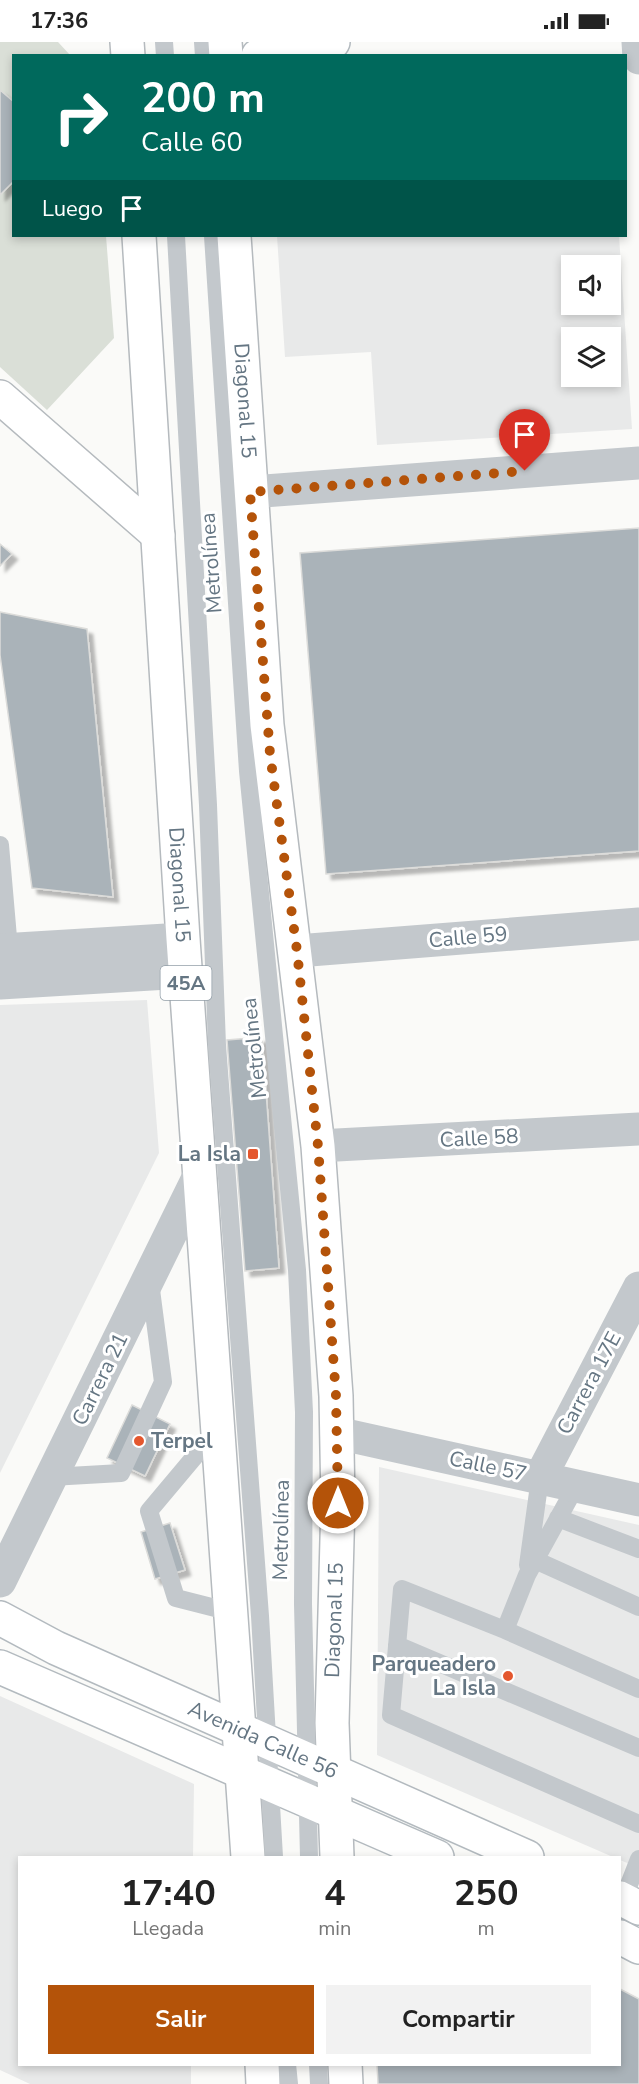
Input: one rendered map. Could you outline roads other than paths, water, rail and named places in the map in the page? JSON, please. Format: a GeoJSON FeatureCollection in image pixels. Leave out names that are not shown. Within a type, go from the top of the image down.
{"type":"FeatureCollection","features":[{"type":"Feature","properties":{"kind":"main road"},"geometry":{"type":"LineString","coordinates":[[263,54],[286,45],[333,42]]}},
{"type":"Feature","properties":{"kind":"main road","name":"Diagonal 15"},"geometry":{"type":"LineString","coordinates":[[139,237],[185,972],[217,1430],[231,1612],[254,1736],[256,1781],[248,1856]]}},
{"type":"Feature","properties":{"kind":"main road","name":"Diagonal 15"},"geometry":{"type":"LineString","coordinates":[[234,237],[270,754],[297,951],[318,1146],[337,1433],[332,1686],[320,1766],[322,1808],[337,1856]]}},
{"type":"Feature","properties":{"kind":"main road"},"geometry":{"type":"LineString","coordinates":[[0,397],[158,535]]}},
{"type":"Feature","properties":{"kind":"main road","name":"Avenida Calle 56"},"geometry":{"type":"LineString","coordinates":[[0,1618],[56,1648],[525,1856]]}},
{"type":"Feature","properties":{"kind":"main road","name":"Avenida Calle 56"},"geometry":{"type":"LineString","coordinates":[[0,1667],[256,1781],[435,1856]]}},
{"type":"Feature","properties":{"kind":"main road"},"geometry":{"type":"LineString","coordinates":[[621,1938],[639,1947]]}},
{"type":"Feature","properties":{"kind":"main road"},"geometry":{"type":"LineString","coordinates":[[262,2066],[264,2084]]}},
{"type":"Feature","properties":{"kind":"main road"},"geometry":{"type":"LineString","coordinates":[[345,2066],[346,2084]]}},
{"type":"Feature","properties":{"kind":"street"},"geometry":{"type":"LineString","coordinates":[[638,42],[639,58]]}},
{"type":"Feature","properties":{"kind":"street"},"geometry":{"type":"LineString","coordinates":[[250,492],[639,463]]}},
{"type":"Feature","properties":{"kind":"street","name":"Calle 59"},"geometry":{"type":"LineString","coordinates":[[297,951],[639,924]]}},
{"type":"Feature","properties":{"kind":"street"},"geometry":{"type":"LineString","coordinates":[[5,950],[183,939]]}},
{"type":"Feature","properties":{"kind":"street"},"geometry":{"type":"LineString","coordinates":[[0,983],[185,972]]}},
{"type":"Feature","properties":{"kind":"street","name":"Calle 58"},"geometry":{"type":"LineString","coordinates":[[318,1146],[639,1129]]}},
{"type":"Feature","properties":{"kind":"street","name":"Carrera 21"},"geometry":{"type":"LineString","coordinates":[[0,1581],[199,1176]]}},
{"type":"Feature","properties":{"kind":"street","name":"Carrera 17E"},"geometry":{"type":"LineString","coordinates":[[540,1478],[639,1288]]}},
{"type":"Feature","properties":{"kind":"street","name":"Calle 57"},"geometry":{"type":"LineString","coordinates":[[337,1433],[639,1500]]}},
{"type":"Feature","properties":{"kind":"lane","name":"Metrolínea"},"geometry":{"type":"LineString","coordinates":[[176,237],[208,805],[217,1045],[254,1736]]}},
{"type":"Feature","properties":{"kind":"lane","name":"Metrolínea"},"geometry":{"type":"LineString","coordinates":[[213,237],[248,771],[297,1270],[304,1412],[303,1604],[320,1766]]}},
{"type":"Feature","properties":{"kind":"lane"},"geometry":{"type":"LineString","coordinates":[[0,845],[5,950]]}},
{"type":"Feature","properties":{"kind":"lane"},"geometry":{"type":"LineString","coordinates":[[51,1478],[121,1473],[163,1382],[150,1277]]}},
{"type":"Feature","properties":{"kind":"lane"},"geometry":{"type":"LineString","coordinates":[[217,1430],[149,1511],[176,1598],[231,1612]]}},
{"type":"Feature","properties":{"kind":"lane"},"geometry":{"type":"LineString","coordinates":[[531,1568],[540,1478]]}},
{"type":"Feature","properties":{"kind":"lane"},"geometry":{"type":"LineString","coordinates":[[505,1630],[531,1568],[576,1486]]}},
{"type":"Feature","properties":{"kind":"lane"},"geometry":{"type":"LineString","coordinates":[[558,1518],[639,1549]]}},
{"type":"Feature","properties":{"kind":"lane"},"geometry":{"type":"LineString","coordinates":[[531,1568],[639,1607]]}},
{"type":"Feature","properties":{"kind":"lane"},"geometry":{"type":"LineString","coordinates":[[639,1689],[402,1588],[391,1715],[639,1824]]}},
{"type":"Feature","properties":{"kind":"lane"},"geometry":{"type":"LineString","coordinates":[[397,1645],[639,1748]]}},
{"type":"Feature","properties":{"kind":"lane"},"geometry":{"type":"LineString","coordinates":[[256,1781],[274,1856]]}},
{"type":"Feature","properties":{"kind":"lane"},"geometry":{"type":"LineString","coordinates":[[309,1856],[322,1808]]}},
{"type":"Feature","properties":{"kind":"lane"},"geometry":{"type":"LineString","coordinates":[[627,1902],[639,1859]]}},
{"type":"Feature","properties":{"kind":"lane"},"geometry":{"type":"LineString","coordinates":[[287,2066],[289,2084]]}},
{"type":"Feature","properties":{"kind":"lane"},"geometry":{"type":"LineString","coordinates":[[318,2066],[319,2084]]}},
{"type":"Feature","properties":{"kind":"place","name":"La Isla"},"geometry":{"type":"Point","coordinates":[253,1154]}},
{"type":"Feature","properties":{"kind":"place","name":"Terpel"},"geometry":{"type":"Point","coordinates":[139,1441]}},
{"type":"Feature","properties":{"kind":"place","name":"Parqueadero La Isla"},"geometry":{"type":"Point","coordinates":[508,1676]}}]}
